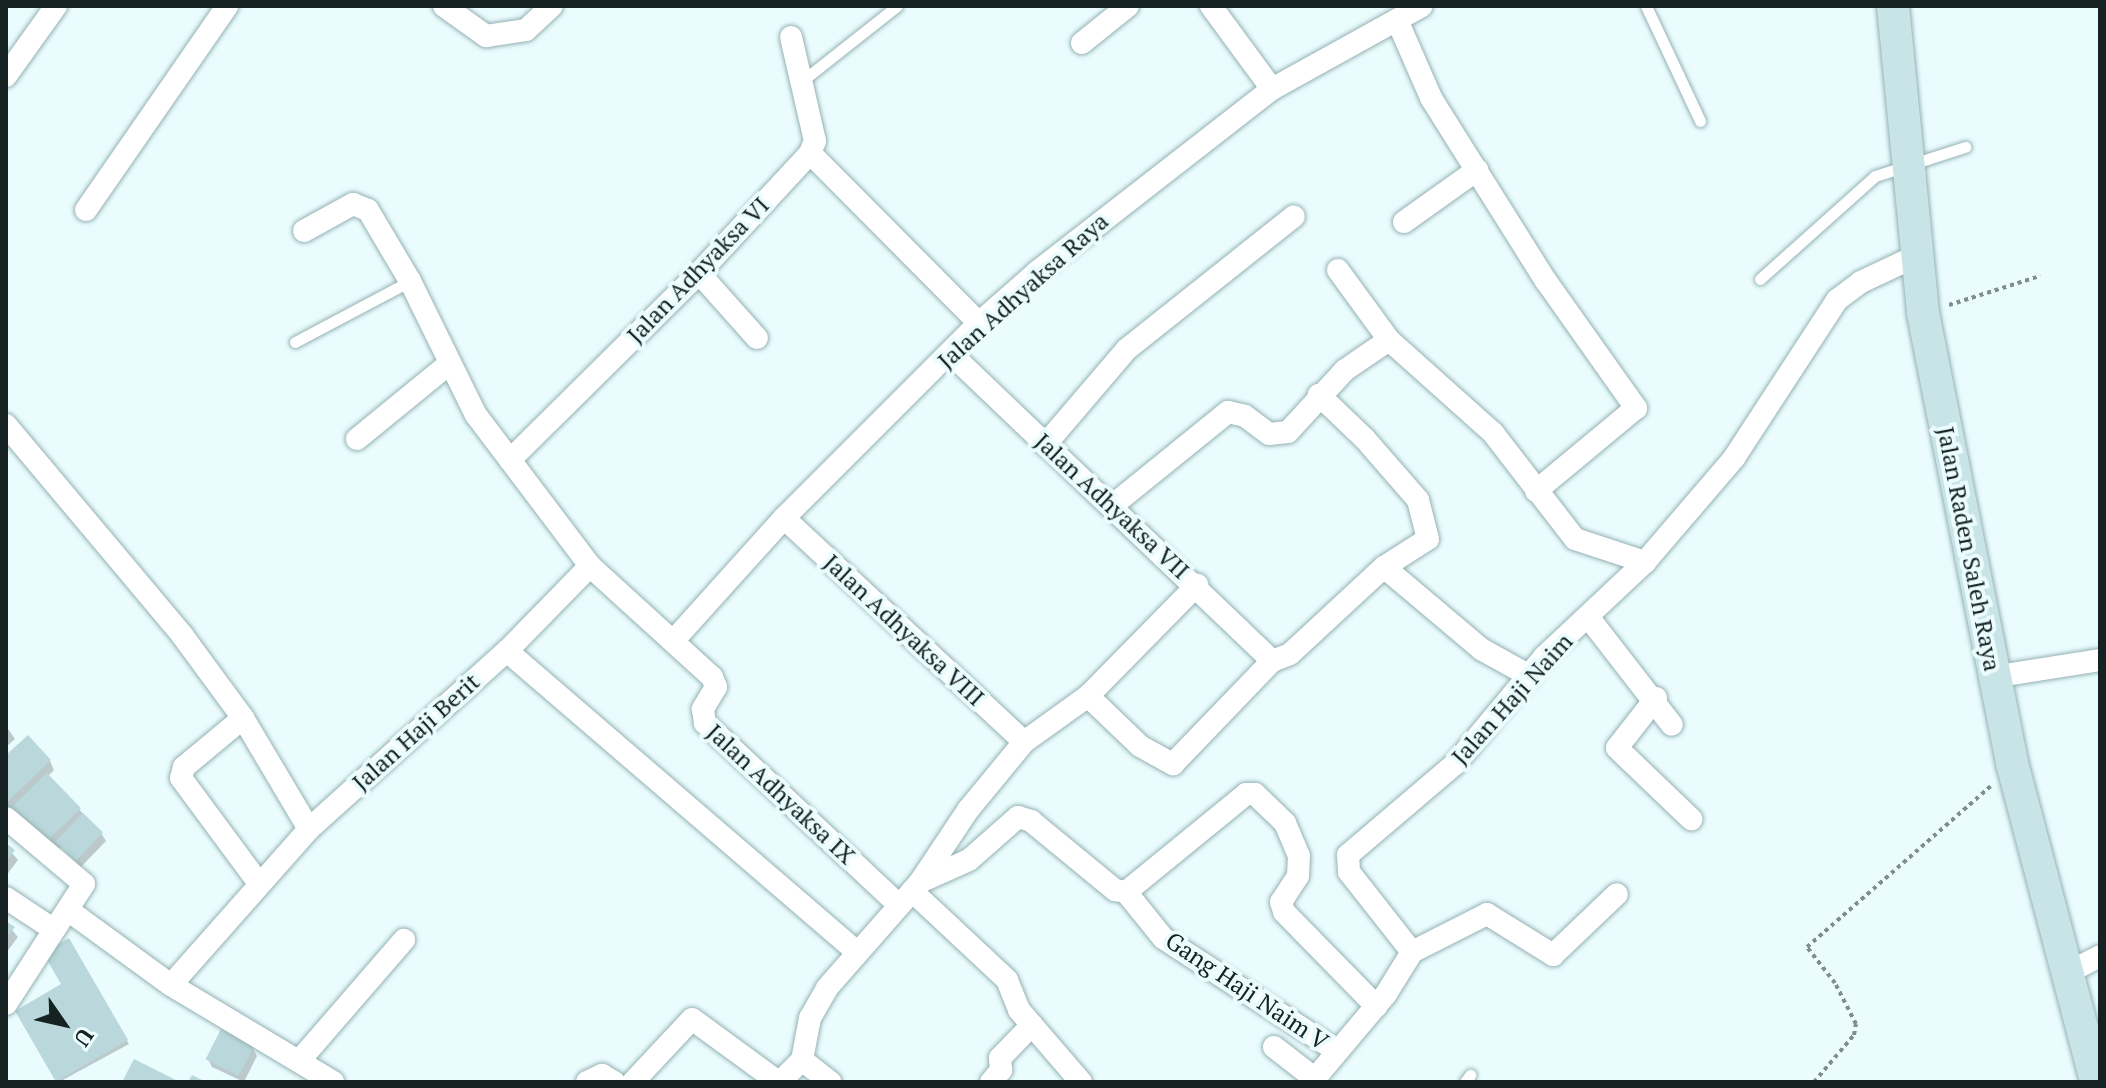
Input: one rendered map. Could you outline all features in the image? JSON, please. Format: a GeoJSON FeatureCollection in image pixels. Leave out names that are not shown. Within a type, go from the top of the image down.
{"type":"FeatureCollection","features":[{"type":"Feature","properties":{"kind":"main road","name":"Jalan Raden Saleh Raya"},"geometry":{"type":"LineString","coordinates":[[1893,6],[1906,165],[1923,313],[1993,677],[2065,974],[2096,1082]]}},
{"type":"Feature","properties":{"kind":"street"},"geometry":{"type":"LineString","coordinates":[[6,76],[56,6]]}},
{"type":"Feature","properties":{"kind":"street"},"geometry":{"type":"LineString","coordinates":[[86,210],[227,6]]}},
{"type":"Feature","properties":{"kind":"street"},"geometry":{"type":"LineString","coordinates":[[444,6],[486,36],[526,30],[552,6]]}},
{"type":"Feature","properties":{"kind":"street"},"geometry":{"type":"LineString","coordinates":[[1082,43],[1128,6]]}},
{"type":"Feature","properties":{"kind":"street"},"geometry":{"type":"LineString","coordinates":[[1211,6],[1272,89]]}},
{"type":"Feature","properties":{"kind":"street","name":"Jalan Adhyaksa Raya"},"geometry":{"type":"LineString","coordinates":[[675,639],[784,518],[979,323],[1190,148],[1272,89],[1422,6]]}},
{"type":"Feature","properties":{"kind":"street"},"geometry":{"type":"LineString","coordinates":[[1397,20],[1431,98],[1513,228],[1636,408],[1536,491]]}},
{"type":"Feature","properties":{"kind":"street"},"geometry":{"type":"LineString","coordinates":[[791,37],[815,141],[810,153],[979,323]]}},
{"type":"Feature","properties":{"kind":"street","name":"Jalan Adhyaksa VI"},"geometry":{"type":"LineString","coordinates":[[510,460],[699,273],[810,153]]}},
{"type":"Feature","properties":{"kind":"street"},"geometry":{"type":"LineString","coordinates":[[1404,222],[1477,170]]}},
{"type":"Feature","properties":{"kind":"street"},"geometry":{"type":"LineString","coordinates":[[304,231],[359,203],[410,281],[476,415],[590,566],[675,639]]}},
{"type":"Feature","properties":{"kind":"street"},"geometry":{"type":"LineString","coordinates":[[1045,445],[1127,349],[1294,216]]}},
{"type":"Feature","properties":{"kind":"street","name":"Jalan Haji Naim"},"geometry":{"type":"LineString","coordinates":[[1412,952],[1345,861],[1455,764],[1530,676],[1645,562],[1734,458],[1823,316],[1861,282],[1916,256]]}},
{"type":"Feature","properties":{"kind":"street"},"geometry":{"type":"LineString","coordinates":[[1338,270],[1389,340],[1493,433],[1575,539],[1645,562]]}},
{"type":"Feature","properties":{"kind":"street"},"geometry":{"type":"LineString","coordinates":[[699,273],[757,338]]}},
{"type":"Feature","properties":{"kind":"street"},"geometry":{"type":"LineString","coordinates":[[1113,505],[1220,416],[1245,416],[1258,429],[1279,436],[1370,349],[1389,340]]}},
{"type":"Feature","properties":{"kind":"street","name":"Jalan Adhyaksa VII"},"geometry":{"type":"LineString","coordinates":[[950,353],[1197,585],[1272,661]]}},
{"type":"Feature","properties":{"kind":"street"},"geometry":{"type":"LineString","coordinates":[[357,439],[449,364]]}},
{"type":"Feature","properties":{"kind":"street"},"geometry":{"type":"LineString","coordinates":[[1088,696],[1140,746],[1173,764],[1272,661],[1290,654],[1384,567],[1430,536],[1418,500],[1365,439],[1319,395]]}},
{"type":"Feature","properties":{"kind":"street"},"geometry":{"type":"LineString","coordinates":[[6,425],[182,635],[243,718],[309,829]]}},
{"type":"Feature","properties":{"kind":"street","name":"Jalan Adhyaksa VIII"},"geometry":{"type":"LineString","coordinates":[[784,518],[1024,742]]}},
{"type":"Feature","properties":{"kind":"street","name":"Jalan Haji Berit"},"geometry":{"type":"LineString","coordinates":[[171,985],[258,882],[309,829],[507,651],[590,566]]}},
{"type":"Feature","properties":{"kind":"street"},"geometry":{"type":"LineString","coordinates":[[1384,567],[1481,649],[1530,676]]}},
{"type":"Feature","properties":{"kind":"street"},"geometry":{"type":"LineString","coordinates":[[633,1082],[692,1019],[779,1082],[802,1060],[810,1018],[855,950],[910,892],[968,810],[1024,742],[1088,696],[1197,585]]}},
{"type":"Feature","properties":{"kind":"street"},"geometry":{"type":"LineString","coordinates":[[1589,618],[1656,698],[1672,725]]}},
{"type":"Feature","properties":{"kind":"street","name":"Jalan Adhyaksa IX"},"geometry":{"type":"LineString","coordinates":[[675,639],[716,687],[703,709],[705,723],[910,892]]}},
{"type":"Feature","properties":{"kind":"street"},"geometry":{"type":"LineString","coordinates":[[507,651],[855,950]]}},
{"type":"Feature","properties":{"kind":"street"},"geometry":{"type":"LineString","coordinates":[[1993,677],[2100,660]]}},
{"type":"Feature","properties":{"kind":"street"},"geometry":{"type":"LineString","coordinates":[[1656,698],[1617,748],[1691,819]]}},
{"type":"Feature","properties":{"kind":"street"},"geometry":{"type":"LineString","coordinates":[[243,718],[184,767],[181,778],[258,882]]}},
{"type":"Feature","properties":{"kind":"street"},"geometry":{"type":"LineString","coordinates":[[1126,892],[1246,794],[1255,794],[1285,823],[1299,856],[1298,876],[1281,902],[1284,912],[1376,1006]]}},
{"type":"Feature","properties":{"kind":"street","name":"Gang Haji Naim V"},"geometry":{"type":"LineString","coordinates":[[910,892],[969,860],[1018,817],[1031,821],[1115,890],[1126,892],[1163,938],[1337,1051]]}},
{"type":"Feature","properties":{"kind":"street"},"geometry":{"type":"LineString","coordinates":[[6,818],[84,884],[6,1004]]}},
{"type":"Feature","properties":{"kind":"street"},"geometry":{"type":"LineString","coordinates":[[910,892],[1007,980],[1019,1010],[1081,1082]]}},
{"type":"Feature","properties":{"kind":"street"},"geometry":{"type":"LineString","coordinates":[[1274,1047],[1313,1080],[1376,1006],[1412,952],[1487,914],[1553,955],[1617,894]]}},
{"type":"Feature","properties":{"kind":"street"},"geometry":{"type":"LineString","coordinates":[[6,898],[53,929]]}},
{"type":"Feature","properties":{"kind":"street"},"geometry":{"type":"LineString","coordinates":[[68,910],[171,985],[333,1082]]}},
{"type":"Feature","properties":{"kind":"street"},"geometry":{"type":"LineString","coordinates":[[300,1060],[404,940]]}},
{"type":"Feature","properties":{"kind":"street"},"geometry":{"type":"LineString","coordinates":[[2065,974],[2100,956]]}},
{"type":"Feature","properties":{"kind":"street"},"geometry":{"type":"LineString","coordinates":[[991,1082],[1001,1070],[1000,1058],[1032,1025]]}},
{"type":"Feature","properties":{"kind":"street"},"geometry":{"type":"LineString","coordinates":[[802,1060],[830,1082]]}},
{"type":"Feature","properties":{"kind":"street"},"geometry":{"type":"LineString","coordinates":[[587,1082],[597,1075],[614,1082]]}},
{"type":"Feature","properties":{"kind":"lane"},"geometry":{"type":"LineString","coordinates":[[801,82],[897,6]]}},
{"type":"Feature","properties":{"kind":"lane"},"geometry":{"type":"LineString","coordinates":[[1646,6],[1700,121]]}},
{"type":"Feature","properties":{"kind":"lane"},"geometry":{"type":"LineString","coordinates":[[1760,279],[1852,193],[1875,176],[1965,147]]}},
{"type":"Feature","properties":{"kind":"lane"},"geometry":{"type":"LineString","coordinates":[[295,342],[410,281]]}},
{"type":"Feature","properties":{"kind":"path"},"geometry":{"type":"LineString","coordinates":[[1923,313],[2040,276]]}},
{"type":"Feature","properties":{"kind":"path"},"geometry":{"type":"LineString","coordinates":[[1814,1082],[1854,1035],[1856,1024],[1835,983],[1807,947],[1978,799]]}},
{"type":"Feature","properties":{"kind":"building"},"geometry":{"type":"Polygon","coordinates":[[[28,735],[51,760],[6,803],[6,755],[28,735]]]}},
{"type":"Feature","properties":{"kind":"building"},"geometry":{"type":"Polygon","coordinates":[[[47,773],[81,808],[44,844],[10,809],[47,773]]]}},
{"type":"Feature","properties":{"kind":"building"},"geometry":{"type":"Polygon","coordinates":[[[83,813],[103,832],[75,861],[55,842],[83,813]]]}},
{"type":"Feature","properties":{"kind":"building"},"geometry":{"type":"Polygon","coordinates":[[[6,843],[15,850],[6,862],[6,843]]]}},
{"type":"Feature","properties":{"kind":"building"},"geometry":{"type":"Polygon","coordinates":[[[6,921],[15,927],[6,938],[6,921]]]}},
{"type":"Feature","properties":{"kind":"building"},"geometry":{"type":"Polygon","coordinates":[[[69,938],[128,1040],[56,1082],[15,1011],[61,984],[43,953],[69,938]]]}},
{"type":"Feature","properties":{"kind":"building"},"geometry":{"type":"Polygon","coordinates":[[[221,1029],[254,1046],[239,1076],[206,1059],[221,1029]]]}},
{"type":"Feature","properties":{"kind":"building"},"geometry":{"type":"Polygon","coordinates":[[[134,1059],[180,1082],[122,1082],[134,1059]]]}},
{"type":"Feature","properties":{"kind":"building"},"geometry":{"type":"Polygon","coordinates":[[[192,1075],[206,1082],[188,1082],[192,1075]]]}}]}
